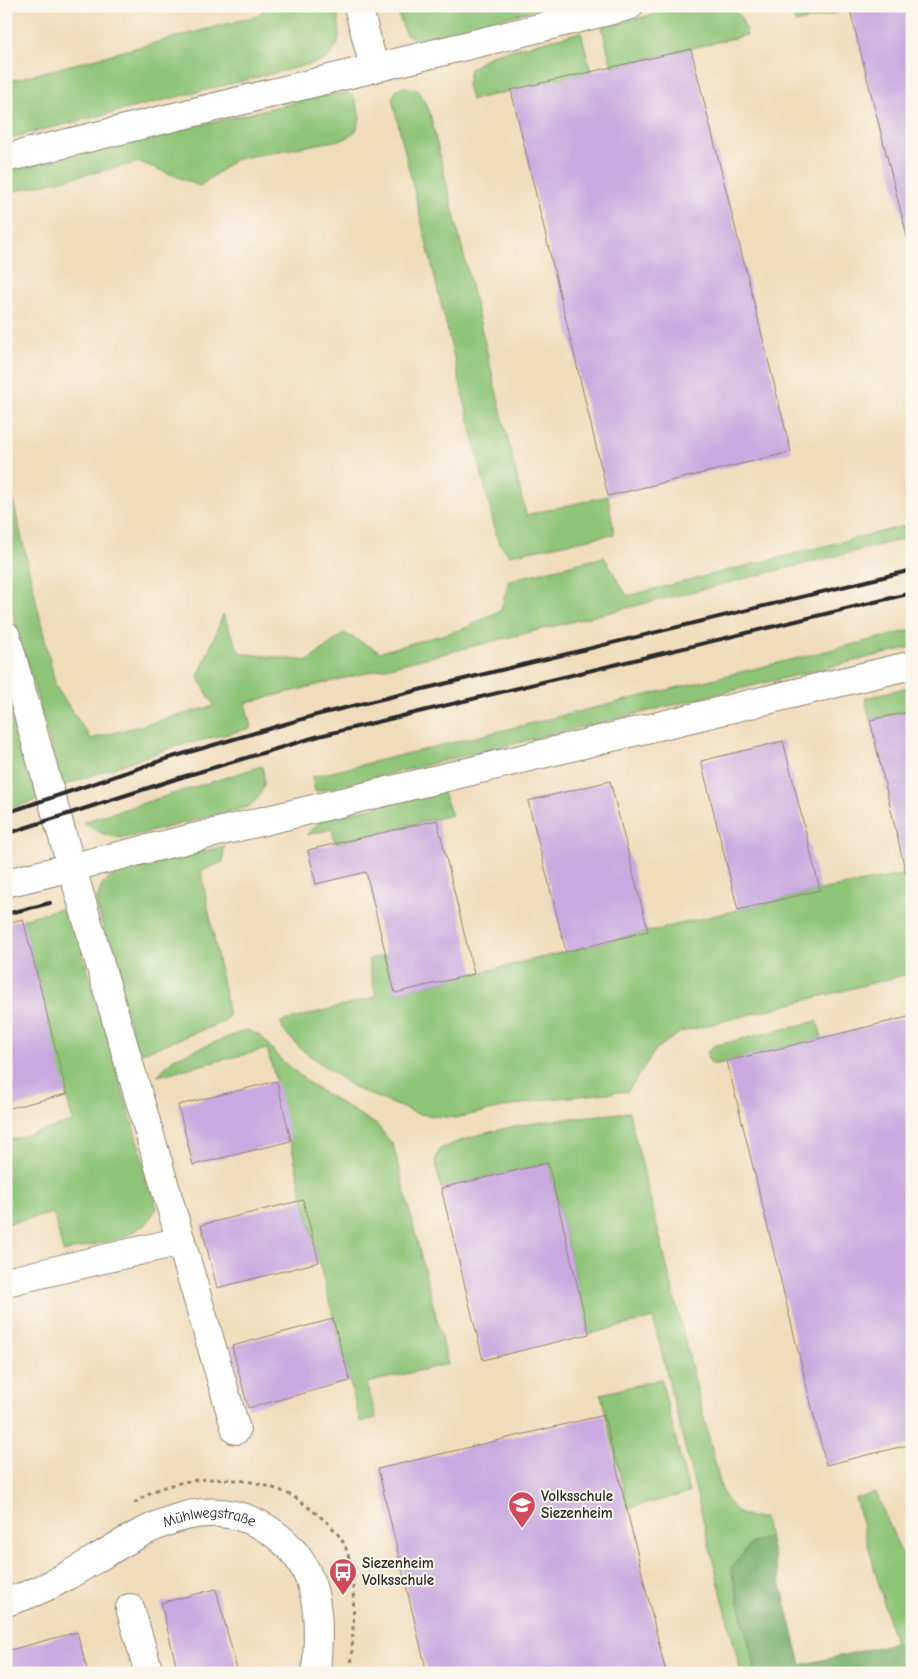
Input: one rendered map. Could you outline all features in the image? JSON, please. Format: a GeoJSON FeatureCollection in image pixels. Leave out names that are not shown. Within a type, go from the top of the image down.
{"type":"FeatureCollection","features":[{"type":"Feature","properties":{"kind":"street"},"geometry":{"type":"LineString","coordinates":[[358,6],[374,67]]}},
{"type":"Feature","properties":{"kind":"street"},"geometry":{"type":"LineString","coordinates":[[6,158],[629,6]]}},
{"type":"Feature","properties":{"kind":"street"},"geometry":{"type":"LineString","coordinates":[[6,636],[236,1430]]}},
{"type":"Feature","properties":{"kind":"street"},"geometry":{"type":"LineString","coordinates":[[6,883],[912,665]]}},
{"type":"Feature","properties":{"kind":"street"},"geometry":{"type":"LineString","coordinates":[[6,1282],[181,1241]]}},
{"type":"Feature","properties":{"kind":"street","name":"Mühlwegstraße"},"geometry":{"type":"LineString","coordinates":[[6,1602],[31,1594],[65,1578],[139,1534],[168,1520],[196,1512],[228,1514],[261,1524],[289,1545],[307,1570],[316,1601],[318,1637],[316,1673]]}},
{"type":"Feature","properties":{"kind":"street"},"geometry":{"type":"LineString","coordinates":[[130,1608],[149,1673]]}},
{"type":"Feature","properties":{"kind":"green space"},"geometry":{"type":"Polygon","coordinates":[[[268,6],[336,6],[339,36],[335,49],[323,61],[6,139],[6,82],[257,16],[268,6]]]}},
{"type":"Feature","properties":{"kind":"green space"},"geometry":{"type":"Polygon","coordinates":[[[398,6],[551,6],[416,40],[405,33],[397,10],[398,6]]]}},
{"type":"Feature","properties":{"kind":"green space"},"geometry":{"type":"Polygon","coordinates":[[[688,6],[731,6],[742,19],[747,35],[612,67],[602,27],[688,6]]]}},
{"type":"Feature","properties":{"kind":"green space"},"geometry":{"type":"Polygon","coordinates":[[[790,6],[865,6],[795,23],[790,6]]]}},
{"type":"Feature","properties":{"kind":"green space"},"geometry":{"type":"Polygon","coordinates":[[[581,32],[591,72],[471,100],[467,85],[470,69],[491,55],[581,32]]]}},
{"type":"Feature","properties":{"kind":"green space"},"geometry":{"type":"Polygon","coordinates":[[[406,87],[418,90],[429,110],[526,515],[608,496],[614,534],[509,555],[498,542],[392,98],[397,89],[406,87]]]}},
{"type":"Feature","properties":{"kind":"green space"},"geometry":{"type":"Polygon","coordinates":[[[347,93],[355,98],[360,118],[356,131],[345,139],[236,159],[200,186],[140,162],[6,193],[6,172],[330,94],[347,93]]]}},
{"type":"Feature","properties":{"kind":"green space"},"geometry":{"type":"Polygon","coordinates":[[[6,470],[56,687],[91,739],[214,706],[198,677],[223,615],[240,653],[308,661],[344,633],[380,652],[463,629],[501,610],[509,580],[604,557],[627,596],[912,524],[912,537],[245,703],[251,728],[170,748],[62,786],[6,589],[6,470]]]}},
{"type":"Feature","properties":{"kind":"green space"},"geometry":{"type":"Polygon","coordinates":[[[912,630],[912,647],[315,792],[312,777],[912,630]]]}},
{"type":"Feature","properties":{"kind":"green space"},"geometry":{"type":"Polygon","coordinates":[[[912,686],[912,711],[870,720],[865,698],[912,686]]]}},
{"type":"Feature","properties":{"kind":"green space"},"geometry":{"type":"Polygon","coordinates":[[[6,688],[38,800],[6,809],[6,688]]]}},
{"type":"Feature","properties":{"kind":"green space"},"geometry":{"type":"Polygon","coordinates":[[[262,766],[264,785],[260,794],[248,807],[125,838],[102,833],[83,822],[262,766]]]}},
{"type":"Feature","properties":{"kind":"green space"},"geometry":{"type":"Polygon","coordinates":[[[442,791],[452,815],[335,843],[332,829],[306,835],[321,820],[442,791]]]}},
{"type":"Feature","properties":{"kind":"green space"},"geometry":{"type":"Polygon","coordinates":[[[224,846],[223,862],[201,871],[229,1016],[221,1023],[142,1053],[135,1044],[96,902],[102,885],[113,875],[224,846]]]}},
{"type":"Feature","properties":{"kind":"green space"},"geometry":{"type":"Polygon","coordinates":[[[912,873],[912,973],[681,1032],[656,1049],[628,1091],[540,1100],[455,1118],[418,1114],[356,1089],[302,1050],[283,1030],[281,1022],[376,997],[368,960],[386,955],[395,993],[820,890],[912,873]]]}},
{"type":"Feature","properties":{"kind":"green space"},"geometry":{"type":"Polygon","coordinates":[[[69,906],[157,1208],[147,1223],[123,1238],[63,1252],[54,1213],[6,1224],[6,1141],[73,1122],[23,919],[69,906]]]}},
{"type":"Feature","properties":{"kind":"green space"},"geometry":{"type":"Polygon","coordinates":[[[817,1021],[822,1038],[718,1064],[712,1064],[707,1058],[708,1051],[713,1046],[817,1021]]]}},
{"type":"Feature","properties":{"kind":"green space"},"geometry":{"type":"Polygon","coordinates":[[[247,1030],[261,1036],[280,1059],[314,1087],[377,1125],[393,1145],[448,1364],[367,1383],[376,1418],[360,1422],[317,1256],[267,1049],[157,1076],[174,1058],[247,1030]]]}},
{"type":"Feature","properties":{"kind":"green space"},"geometry":{"type":"Polygon","coordinates":[[[629,1112],[722,1491],[738,1512],[743,1515],[764,1518],[769,1537],[750,1544],[731,1569],[756,1673],[741,1673],[653,1318],[589,1334],[548,1163],[441,1188],[435,1161],[440,1149],[462,1140],[533,1123],[629,1112]]]}},
{"type":"Feature","properties":{"kind":"green space"},"geometry":{"type":"Polygon","coordinates":[[[661,1379],[689,1493],[628,1508],[601,1394],[661,1379]]]}},
{"type":"Feature","properties":{"kind":"green space"},"geometry":{"type":"Polygon","coordinates":[[[876,1493],[912,1578],[912,1656],[895,1643],[855,1498],[876,1493]]]}},
{"type":"Feature","properties":{"kind":"green space"},"geometry":{"type":"Polygon","coordinates":[[[769,1537],[801,1665],[895,1643],[912,1656],[912,1673],[756,1673],[731,1569],[750,1544],[769,1537]]]}},
{"type":"Feature","properties":{"kind":"building"},"geometry":{"type":"Polygon","coordinates":[[[865,6],[912,6],[912,256],[850,10],[865,6]]]}},
{"type":"Feature","properties":{"kind":"building"},"geometry":{"type":"Polygon","coordinates":[[[691,49],[791,452],[608,496],[511,90],[691,49]]]}},
{"type":"Feature","properties":{"kind":"building"},"geometry":{"type":"Polygon","coordinates":[[[912,711],[912,873],[906,874],[870,720],[912,711]]]}},
{"type":"Feature","properties":{"kind":"building"},"geometry":{"type":"Polygon","coordinates":[[[783,741],[820,890],[738,910],[701,761],[783,741]]]}},
{"type":"Feature","properties":{"kind":"building"},"geometry":{"type":"Polygon","coordinates":[[[610,781],[648,931],[566,952],[528,801],[610,781]]]}},
{"type":"Feature","properties":{"kind":"building"},"geometry":{"type":"Polygon","coordinates":[[[437,820],[474,974],[395,993],[366,872],[316,884],[308,850],[437,820]]]}},
{"type":"Feature","properties":{"kind":"building"},"geometry":{"type":"Polygon","coordinates":[[[23,919],[67,1094],[6,1109],[6,923],[23,919]]]}},
{"type":"Feature","properties":{"kind":"building"},"geometry":{"type":"Polygon","coordinates":[[[912,1016],[912,1444],[826,1465],[727,1061],[912,1016]]]}},
{"type":"Feature","properties":{"kind":"building"},"geometry":{"type":"Polygon","coordinates":[[[277,1081],[291,1141],[193,1165],[178,1105],[277,1081]]]}},
{"type":"Feature","properties":{"kind":"building"},"geometry":{"type":"Polygon","coordinates":[[[548,1163],[589,1334],[483,1360],[441,1188],[548,1163]]]}},
{"type":"Feature","properties":{"kind":"building"},"geometry":{"type":"Polygon","coordinates":[[[303,1200],[319,1262],[217,1288],[201,1225],[303,1200]]]}},
{"type":"Feature","properties":{"kind":"building"},"geometry":{"type":"Polygon","coordinates":[[[333,1319],[350,1381],[248,1408],[232,1346],[333,1319]]]}},
{"type":"Feature","properties":{"kind":"building"},"geometry":{"type":"Polygon","coordinates":[[[604,1415],[666,1673],[427,1673],[378,1469],[604,1415]]]}},
{"type":"Feature","properties":{"kind":"building"},"geometry":{"type":"Polygon","coordinates":[[[216,1589],[238,1673],[178,1673],[161,1603],[216,1589]]]}},
{"type":"Feature","properties":{"kind":"building"},"geometry":{"type":"Polygon","coordinates":[[[77,1632],[88,1673],[6,1673],[6,1651],[77,1632]]]}},
{"type":"Feature","properties":{"kind":"railway"},"geometry":{"type":"LineString","coordinates":[[6,813],[169,758],[316,715],[912,570]]}},
{"type":"Feature","properties":{"kind":"railway"},"geometry":{"type":"LineString","coordinates":[[6,834],[179,778],[319,736],[912,593]]}},
{"type":"Feature","properties":{"kind":"railway"},"geometry":{"type":"LineString","coordinates":[[6,914],[50,903]]}},
{"type":"Feature","properties":{"kind":"place","name":"Volksschule Siezenheim"},"geometry":{"type":"Point","coordinates":[522,1529]}},
{"type":"Feature","properties":{"kind":"place","name":"Siezenheim Volksschule"},"geometry":{"type":"Point","coordinates":[343,1596]}}]}
